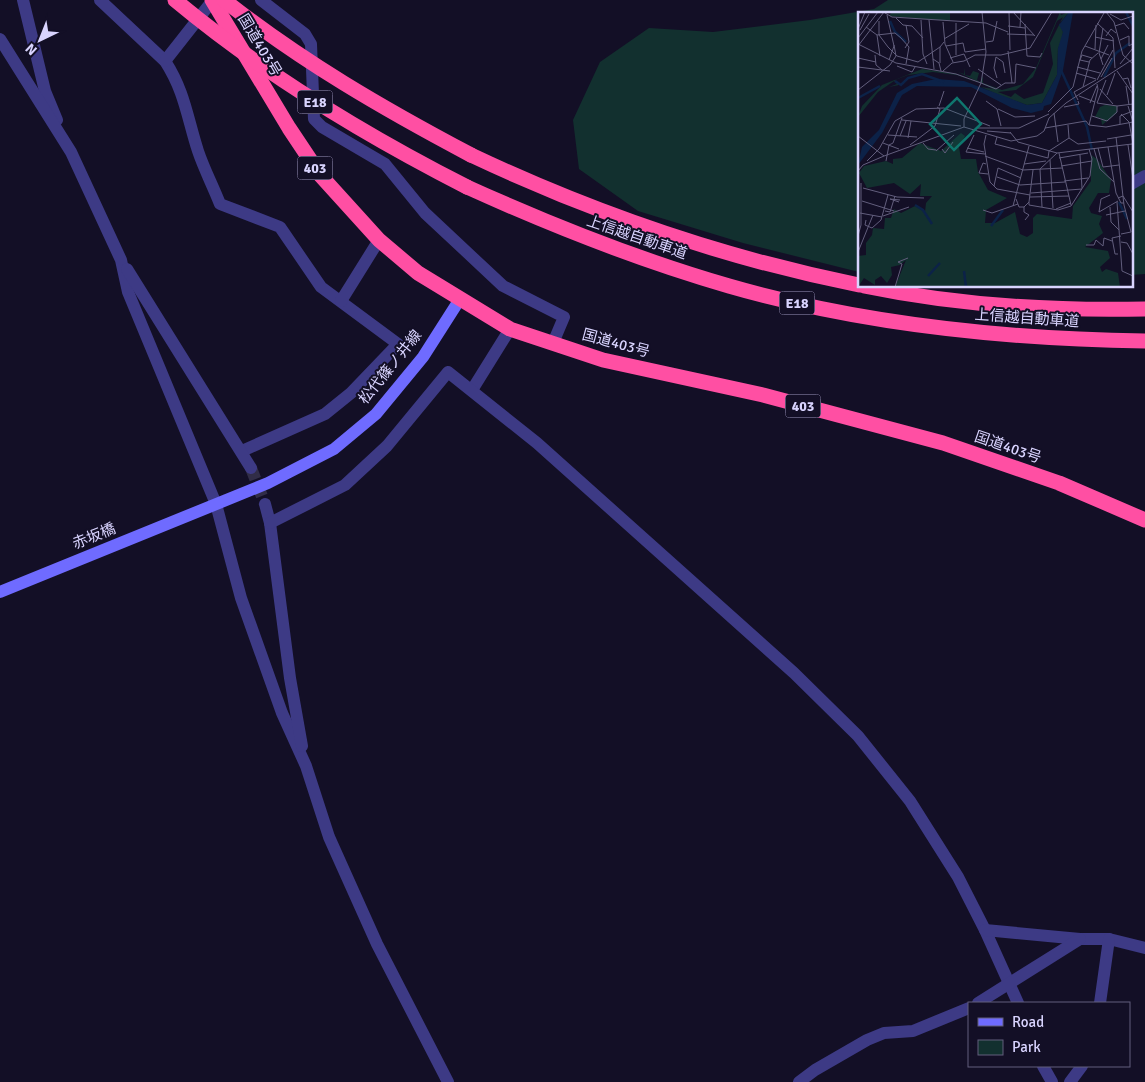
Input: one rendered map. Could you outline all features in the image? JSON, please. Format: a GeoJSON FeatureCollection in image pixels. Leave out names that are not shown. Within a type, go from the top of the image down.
{"type":"FeatureCollection","features":[{"type":"Feature","properties":{"kind":"highway","name":"上信越自動車道"},"geometry":{"type":"LineString","coordinates":[[175,0],[235,48],[351,125],[467,186],[526,213],[618,250],[730,286],[804,305],[869,318],[947,329],[1030,336],[1145,341]]}},
{"type":"Feature","properties":{"kind":"highway","name":"国道403号"},"geometry":{"type":"LineString","coordinates":[[212,0],[289,128],[321,176],[379,240],[418,273],[510,329],[602,360],[763,395],[943,443],[1059,483],[1145,520]]}},
{"type":"Feature","properties":{"kind":"highway","name":"上信越自動車道"},"geometry":{"type":"LineString","coordinates":[[224,0],[296,54],[354,91],[471,155],[536,186],[665,235],[735,256],[858,285]]}},
{"type":"Feature","properties":{"kind":"highway","name":"上信越自動車道"},"geometry":{"type":"LineString","coordinates":[[878,288],[945,298],[1024,306],[1145,309]]}},
{"type":"Feature","properties":{"kind":"main road","name":"松代篠ノ井線"},"geometry":{"type":"LineString","coordinates":[[201,511],[268,483],[334,449],[376,414],[423,357],[460,299]]}},
{"type":"Feature","properties":{"kind":"main road","name":"赤坂橋"},"geometry":{"type":"LineString","coordinates":[[0,592],[201,511]]}},
{"type":"Feature","properties":{"kind":"street"},"geometry":{"type":"LineString","coordinates":[[23,0],[45,91],[121,260],[251,468]]}},
{"type":"Feature","properties":{"kind":"street"},"geometry":{"type":"LineString","coordinates":[[100,0],[165,61],[180,87],[198,151],[220,204],[280,227],[321,287],[398,344],[351,393],[325,414],[242,451]]}},
{"type":"Feature","properties":{"kind":"street"},"geometry":{"type":"LineString","coordinates":[[165,61],[212,0]]}},
{"type":"Feature","properties":{"kind":"street"},"geometry":{"type":"LineString","coordinates":[[261,0],[305,34],[311,44],[314,119],[322,127],[385,164],[425,213],[503,286],[564,318],[554,343]]}},
{"type":"Feature","properties":{"kind":"street"},"geometry":{"type":"LineString","coordinates":[[0,39],[71,152]]}},
{"type":"Feature","properties":{"kind":"street"},"geometry":{"type":"LineString","coordinates":[[1132,183],[1145,176]]}},
{"type":"Feature","properties":{"kind":"street"},"geometry":{"type":"LineString","coordinates":[[341,301],[379,240]]}},
{"type":"Feature","properties":{"kind":"street"},"geometry":{"type":"LineString","coordinates":[[121,260],[128,292],[216,504],[241,598],[282,713],[306,766],[329,837],[377,944],[448,1082]]}},
{"type":"Feature","properties":{"kind":"street"},"geometry":{"type":"LineString","coordinates":[[472,390],[510,329]]}},
{"type":"Feature","properties":{"kind":"street"},"geometry":{"type":"LineString","coordinates":[[270,523],[344,485],[387,446],[448,372],[538,443],[794,673],[858,736],[910,801],[958,877],[985,930],[1018,1002]]}},
{"type":"Feature","properties":{"kind":"street"},"geometry":{"type":"LineString","coordinates":[[265,504],[270,523],[290,678],[306,766]]}},
{"type":"Feature","properties":{"kind":"street"},"geometry":{"type":"LineString","coordinates":[[985,930],[1080,939],[1110,939],[1145,948]]}},
{"type":"Feature","properties":{"kind":"street"},"geometry":{"type":"LineString","coordinates":[[980,1002],[1080,939]]}},
{"type":"Feature","properties":{"kind":"street"},"geometry":{"type":"LineString","coordinates":[[1100,1002],[1110,939]]}},
{"type":"Feature","properties":{"kind":"street"},"geometry":{"type":"LineString","coordinates":[[799,1082],[815,1070],[867,1040],[884,1033],[913,1031],[968,1008]]}},
{"type":"Feature","properties":{"kind":"street"},"geometry":{"type":"LineString","coordinates":[[1044,1067],[1052,1082]]}},
{"type":"Feature","properties":{"kind":"street"},"geometry":{"type":"LineString","coordinates":[[1070,1082],[1081,1067]]}},
{"type":"Feature","properties":{"kind":"green space"},"geometry":{"type":"Polygon","coordinates":[[[888,0],[1145,0],[1145,274],[1132,275],[1132,12],[858,12],[858,272],[743,243],[638,211],[579,169],[573,120],[600,62],[649,28],[713,32],[810,20],[874,9],[888,0]]]}},
{"type":"Feature","properties":{"kind":"tunnel"},"geometry":{"type":"LineString","coordinates":[[251,468],[265,504]]}}]}
